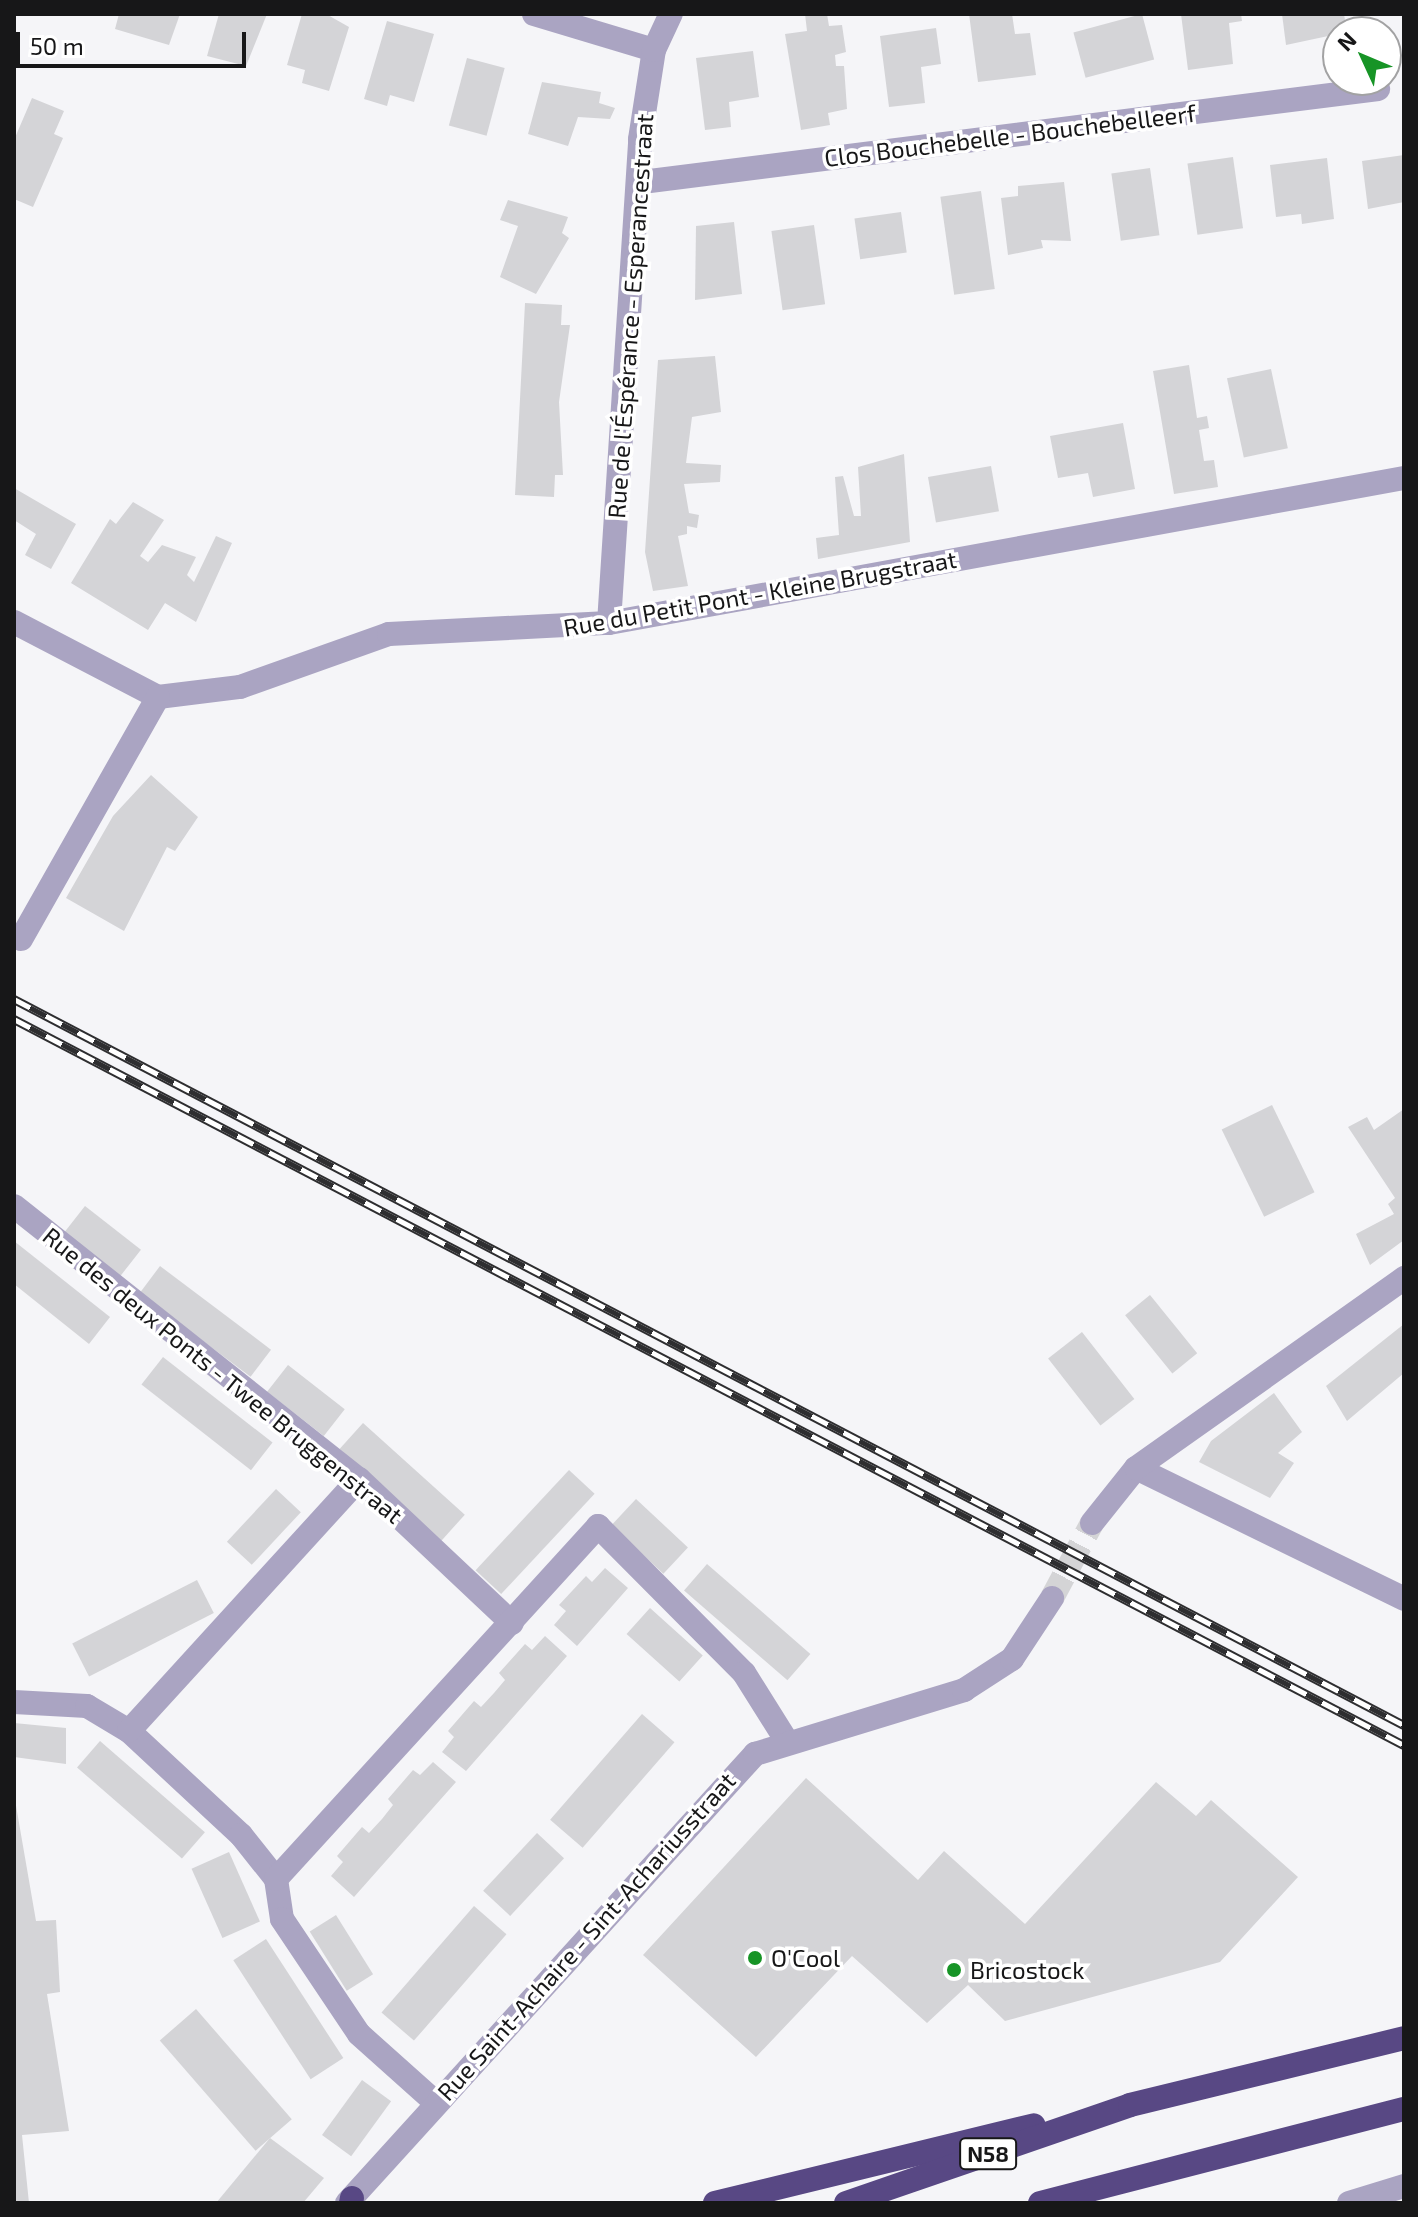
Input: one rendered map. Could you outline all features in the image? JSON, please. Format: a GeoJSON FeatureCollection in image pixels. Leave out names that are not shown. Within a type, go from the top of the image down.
{"type":"FeatureCollection","features":[{"type":"Feature","properties":{"kind":"highway","name":"N58"},"geometry":{"type":"LineString","coordinates":[[846,2203],[1130,2105],[1404,2038]]}},
{"type":"Feature","properties":{"kind":"highway"},"geometry":{"type":"LineString","coordinates":[[715,2203],[1130,2105]]}},
{"type":"Feature","properties":{"kind":"highway"},"geometry":{"type":"LineString","coordinates":[[1040,2203],[1404,2109]]}},
{"type":"Feature","properties":{"kind":"street"},"geometry":{"type":"LineString","coordinates":[[534,14],[654,50]]}},
{"type":"Feature","properties":{"kind":"street","name":"Rue de l'Éspérance - Esperancestraat"},"geometry":{"type":"LineString","coordinates":[[609,623],[642,182],[640,139],[654,50],[671,14]]}},
{"type":"Feature","properties":{"kind":"street","name":"Clos Bouchebelle - Bouchebelleerf"},"geometry":{"type":"LineString","coordinates":[[642,182],[1323,96]]}},
{"type":"Feature","properties":{"kind":"street","name":"Rue du Petit Pont - Kleine Brugstraat"},"geometry":{"type":"LineString","coordinates":[[158,697],[240,687],[389,634],[609,623],[1404,478]]}},
{"type":"Feature","properties":{"kind":"street"},"geometry":{"type":"LineString","coordinates":[[14,622],[158,697],[21,939]]}},
{"type":"Feature","properties":{"kind":"street","name":"Rue des deux Ponts - Twee Bruggenstraat"},"geometry":{"type":"LineString","coordinates":[[14,1206],[359,1479],[512,1623]]}},
{"type":"Feature","properties":{"kind":"street"},"geometry":{"type":"LineString","coordinates":[[1092,1523],[1136,1468],[1404,1278]]}},
{"type":"Feature","properties":{"kind":"street"},"geometry":{"type":"LineString","coordinates":[[1136,1468],[1404,1599]]}},
{"type":"Feature","properties":{"kind":"street"},"geometry":{"type":"LineString","coordinates":[[129,1731],[359,1479]]}},
{"type":"Feature","properties":{"kind":"street"},"geometry":{"type":"LineString","coordinates":[[276,1879],[598,1526],[744,1673],[786,1740]]}},
{"type":"Feature","properties":{"kind":"street","name":"Rue Saint-Achaire - Sint-Achariusstraat"},"geometry":{"type":"LineString","coordinates":[[350,2201],[720,1784],[755,1754],[786,1740],[964,1690],[1012,1659],[1052,1598]]}},
{"type":"Feature","properties":{"kind":"street"},"geometry":{"type":"LineString","coordinates":[[14,1702],[87,1706],[129,1731],[241,1835],[276,1879],[282,1919],[359,2034],[435,2102]]}},
{"type":"Feature","properties":{"kind":"street"},"geometry":{"type":"LineString","coordinates":[[1349,2203],[1404,2186]]}},
{"type":"Feature","properties":{"kind":"building"},"geometry":{"type":"Polygon","coordinates":[[[119,14],[180,14],[169,45],[115,29],[119,14]]]}},
{"type":"Feature","properties":{"kind":"building"},"geometry":{"type":"Polygon","coordinates":[[[219,14],[267,14],[246,66],[207,56],[219,14]]]}},
{"type":"Feature","properties":{"kind":"building"},"geometry":{"type":"Polygon","coordinates":[[[302,14],[326,14],[349,27],[329,91],[302,83],[305,70],[287,65],[302,14]]]}},
{"type":"Feature","properties":{"kind":"building"},"geometry":{"type":"Polygon","coordinates":[[[805,14],[827,14],[829,26],[842,25],[846,52],[835,55],[836,66],[844,66],[847,109],[828,113],[830,125],[801,130],[785,34],[807,31],[805,14]]]}},
{"type":"Feature","properties":{"kind":"building"},"geometry":{"type":"Polygon","coordinates":[[[969,14],[1012,14],[1015,34],[1030,33],[1036,75],[978,82],[969,14]]]}},
{"type":"Feature","properties":{"kind":"building"},"geometry":{"type":"Polygon","coordinates":[[[1142,14],[1154,59],[1086,78],[1073,32],[1142,14]]]}},
{"type":"Feature","properties":{"kind":"building"},"geometry":{"type":"Polygon","coordinates":[[[1181,14],[1241,14],[1242,21],[1229,23],[1233,64],[1188,70],[1181,14]]]}},
{"type":"Feature","properties":{"kind":"building"},"geometry":{"type":"Polygon","coordinates":[[[1282,14],[1344,14],[1322,16],[1322,37],[1286,45],[1282,14]]]}},
{"type":"Feature","properties":{"kind":"building"},"geometry":{"type":"Polygon","coordinates":[[[387,21],[434,34],[414,102],[390,95],[387,106],[364,99],[387,21]]]}},
{"type":"Feature","properties":{"kind":"building"},"geometry":{"type":"Polygon","coordinates":[[[936,28],[941,64],[921,67],[925,103],[889,107],[880,36],[936,28]]]}},
{"type":"Feature","properties":{"kind":"building"},"geometry":{"type":"Polygon","coordinates":[[[753,51],[759,97],[729,102],[731,127],[705,130],[696,58],[753,51]]]}},
{"type":"Feature","properties":{"kind":"building"},"geometry":{"type":"Polygon","coordinates":[[[467,58],[505,68],[487,136],[449,126],[467,58]]]}},
{"type":"Feature","properties":{"kind":"building"},"geometry":{"type":"Polygon","coordinates":[[[542,82],[601,92],[599,103],[615,108],[610,119],[578,117],[568,146],[528,134],[542,82]]]}},
{"type":"Feature","properties":{"kind":"building"},"geometry":{"type":"Polygon","coordinates":[[[32,98],[64,111],[54,134],[63,138],[33,207],[14,199],[14,140],[32,98]]]}},
{"type":"Feature","properties":{"kind":"building"},"geometry":{"type":"Polygon","coordinates":[[[1404,155],[1404,202],[1368,209],[1362,161],[1404,155]]]}},
{"type":"Feature","properties":{"kind":"building"},"geometry":{"type":"Polygon","coordinates":[[[1233,157],[1243,228],[1197,235],[1187,163],[1233,157]]]}},
{"type":"Feature","properties":{"kind":"building"},"geometry":{"type":"Polygon","coordinates":[[[1327,158],[1334,219],[1302,224],[1301,214],[1276,217],[1270,165],[1327,158]]]}},
{"type":"Feature","properties":{"kind":"building"},"geometry":{"type":"Polygon","coordinates":[[[1150,168],[1159,235],[1121,241],[1111,173],[1150,168]]]}},
{"type":"Feature","properties":{"kind":"building"},"geometry":{"type":"Polygon","coordinates":[[[1064,182],[1071,241],[1041,240],[1043,248],[1008,255],[1001,198],[1018,196],[1018,186],[1064,182]]]}},
{"type":"Feature","properties":{"kind":"building"},"geometry":{"type":"Polygon","coordinates":[[[981,191],[995,289],[954,295],[940,197],[981,191]]]}},
{"type":"Feature","properties":{"kind":"building"},"geometry":{"type":"Polygon","coordinates":[[[508,200],[568,217],[562,233],[569,238],[536,294],[500,277],[518,226],[500,220],[508,200]]]}},
{"type":"Feature","properties":{"kind":"building"},"geometry":{"type":"Polygon","coordinates":[[[901,212],[907,253],[860,259],[854,219],[901,212]]]}},
{"type":"Feature","properties":{"kind":"building"},"geometry":{"type":"Polygon","coordinates":[[[734,222],[742,294],[695,300],[696,226],[734,222]]]}},
{"type":"Feature","properties":{"kind":"building"},"geometry":{"type":"Polygon","coordinates":[[[814,225],[825,304],[783,310],[771,231],[814,225]]]}},
{"type":"Feature","properties":{"kind":"building"},"geometry":{"type":"Polygon","coordinates":[[[525,303],[562,305],[561,325],[570,325],[559,402],[563,475],[555,475],[554,497],[515,495],[525,303]]]}},
{"type":"Feature","properties":{"kind":"building"},"geometry":{"type":"Polygon","coordinates":[[[715,356],[721,412],[692,417],[686,463],[721,465],[720,482],[684,484],[689,513],[699,515],[697,528],[687,526],[687,534],[678,536],[688,586],[653,591],[645,552],[658,360],[715,356]]]}},
{"type":"Feature","properties":{"kind":"building"},"geometry":{"type":"Polygon","coordinates":[[[1189,365],[1197,418],[1207,416],[1209,428],[1199,430],[1204,461],[1214,460],[1218,487],[1174,494],[1153,371],[1189,365]]]}},
{"type":"Feature","properties":{"kind":"building"},"geometry":{"type":"Polygon","coordinates":[[[1271,369],[1288,448],[1244,458],[1227,378],[1271,369]]]}},
{"type":"Feature","properties":{"kind":"building"},"geometry":{"type":"Polygon","coordinates":[[[1123,423],[1135,489],[1093,497],[1088,473],[1058,478],[1050,436],[1123,423]]]}},
{"type":"Feature","properties":{"kind":"building"},"geometry":{"type":"Polygon","coordinates":[[[904,454],[910,542],[818,559],[816,538],[839,535],[835,477],[843,476],[854,516],[861,516],[858,467],[904,454]]]}},
{"type":"Feature","properties":{"kind":"building"},"geometry":{"type":"Polygon","coordinates":[[[991,466],[999,511],[936,522],[928,477],[991,466]]]}},
{"type":"Feature","properties":{"kind":"building"},"geometry":{"type":"Polygon","coordinates":[[[14,488],[76,524],[51,569],[25,555],[36,534],[14,520],[14,488]]]}},
{"type":"Feature","properties":{"kind":"building"},"geometry":{"type":"Polygon","coordinates":[[[133,502],[164,520],[140,556],[148,562],[162,545],[196,557],[187,575],[194,582],[216,536],[232,543],[196,622],[165,603],[148,630],[71,583],[110,519],[116,524],[133,502]]]}},
{"type":"Feature","properties":{"kind":"building"},"geometry":{"type":"Polygon","coordinates":[[[151,775],[198,817],[175,851],[167,847],[124,931],[66,898],[113,816],[151,775]]]}},
{"type":"Feature","properties":{"kind":"building"},"geometry":{"type":"Polygon","coordinates":[[[1272,1105],[1315,1192],[1264,1217],[1222,1130],[1272,1105]]]}},
{"type":"Feature","properties":{"kind":"building"},"geometry":{"type":"Polygon","coordinates":[[[1404,1109],[1404,1240],[1370,1265],[1356,1234],[1394,1214],[1388,1204],[1395,1198],[1348,1127],[1367,1117],[1374,1130],[1404,1109]]]}},
{"type":"Feature","properties":{"kind":"building"},"geometry":{"type":"Polygon","coordinates":[[[85,1206],[141,1250],[119,1277],[63,1234],[85,1206]]]}},
{"type":"Feature","properties":{"kind":"building"},"geometry":{"type":"Polygon","coordinates":[[[14,1241],[110,1317],[89,1344],[14,1284],[14,1241]]]}},
{"type":"Feature","properties":{"kind":"building"},"geometry":{"type":"Polygon","coordinates":[[[160,1266],[271,1350],[251,1377],[140,1293],[160,1266]]]}},
{"type":"Feature","properties":{"kind":"building"},"geometry":{"type":"Polygon","coordinates":[[[1150,1295],[1197,1353],[1172,1373],[1125,1315],[1150,1295]]]}},
{"type":"Feature","properties":{"kind":"building"},"geometry":{"type":"Polygon","coordinates":[[[1404,1324],[1404,1373],[1347,1421],[1326,1386],[1404,1324]]]}},
{"type":"Feature","properties":{"kind":"building"},"geometry":{"type":"Polygon","coordinates":[[[1082,1332],[1134,1399],[1100,1425],[1048,1358],[1082,1332]]]}},
{"type":"Feature","properties":{"kind":"building"},"geometry":{"type":"Polygon","coordinates":[[[163,1357],[273,1443],[251,1470],[141,1385],[163,1357]]]}},
{"type":"Feature","properties":{"kind":"building"},"geometry":{"type":"Polygon","coordinates":[[[288,1365],[345,1409],[324,1436],[267,1392],[288,1365]]]}},
{"type":"Feature","properties":{"kind":"building"},"geometry":{"type":"Polygon","coordinates":[[[1274,1393],[1302,1432],[1278,1453],[1294,1463],[1270,1498],[1199,1462],[1211,1441],[1274,1393]]]}},
{"type":"Feature","properties":{"kind":"building"},"geometry":{"type":"Polygon","coordinates":[[[363,1423],[465,1515],[441,1541],[340,1449],[363,1423]]]}},
{"type":"Feature","properties":{"kind":"building"},"geometry":{"type":"Polygon","coordinates":[[[569,1470],[595,1494],[501,1594],[476,1570],[569,1470]]]}},
{"type":"Feature","properties":{"kind":"building"},"geometry":{"type":"Polygon","coordinates":[[[276,1489],[301,1512],[252,1565],[227,1542],[276,1489]]]}},
{"type":"Feature","properties":{"kind":"building"},"geometry":{"type":"Polygon","coordinates":[[[636,1499],[688,1547],[663,1574],[611,1525],[636,1499]]]}},
{"type":"Feature","properties":{"kind":"building"},"geometry":{"type":"Polygon","coordinates":[[[707,1564],[810,1654],[787,1680],[684,1590],[707,1564]]]}},
{"type":"Feature","properties":{"kind":"building"},"geometry":{"type":"Polygon","coordinates":[[[605,1568],[628,1588],[577,1646],[554,1625],[566,1611],[559,1605],[586,1576],[592,1582],[605,1568]]]}},
{"type":"Feature","properties":{"kind":"building"},"geometry":{"type":"Polygon","coordinates":[[[197,1580],[214,1613],[89,1677],[72,1644],[197,1580]]]}},
{"type":"Feature","properties":{"kind":"building"},"geometry":{"type":"Polygon","coordinates":[[[650,1608],[703,1656],[679,1682],[627,1634],[650,1608]]]}},
{"type":"Feature","properties":{"kind":"building"},"geometry":{"type":"Polygon","coordinates":[[[545,1636],[567,1656],[466,1771],[442,1752],[454,1737],[448,1731],[474,1701],[481,1707],[494,1693],[505,1680],[499,1673],[525,1644],[532,1650],[545,1636]]]}},
{"type":"Feature","properties":{"kind":"building"},"geometry":{"type":"Polygon","coordinates":[[[642,1714],[674,1742],[583,1848],[550,1820],[642,1714]]]}},
{"type":"Feature","properties":{"kind":"building"},"geometry":{"type":"Polygon","coordinates":[[[14,1723],[66,1728],[66,1764],[14,1757],[14,1723]]]}},
{"type":"Feature","properties":{"kind":"building"},"geometry":{"type":"Polygon","coordinates":[[[100,1741],[205,1832],[182,1859],[77,1767],[100,1741]]]}},
{"type":"Feature","properties":{"kind":"building"},"geometry":{"type":"Polygon","coordinates":[[[433,1762],[456,1782],[354,1897],[331,1876],[343,1862],[337,1856],[362,1827],[369,1833],[382,1819],[393,1805],[388,1799],[413,1770],[420,1775],[433,1762]]]}},
{"type":"Feature","properties":{"kind":"building"},"geometry":{"type":"Polygon","coordinates":[[[806,1778],[918,1880],[944,1851],[1025,1924],[1156,1782],[1196,1816],[1211,1800],[1298,1877],[1220,1962],[1005,2021],[968,1985],[927,2023],[852,1956],[756,2057],[643,1955],[806,1778]]]}},
{"type":"Feature","properties":{"kind":"building"},"geometry":{"type":"Polygon","coordinates":[[[14,1794],[36,1921],[56,1920],[60,1992],[47,1994],[69,2131],[22,2135],[29,2203],[14,2203],[14,1794]]]}},
{"type":"Feature","properties":{"kind":"building"},"geometry":{"type":"Polygon","coordinates":[[[537,1833],[564,1858],[510,1916],[483,1891],[537,1833]]]}},
{"type":"Feature","properties":{"kind":"building"},"geometry":{"type":"Polygon","coordinates":[[[229,1852],[260,1921],[222,1938],[192,1869],[229,1852]]]}},
{"type":"Feature","properties":{"kind":"building"},"geometry":{"type":"Polygon","coordinates":[[[474,1906],[506,1934],[414,2041],[381,2012],[474,1906]]]}},
{"type":"Feature","properties":{"kind":"building"},"geometry":{"type":"Polygon","coordinates":[[[336,1915],[373,1974],[347,1991],[310,1931],[336,1915]]]}},
{"type":"Feature","properties":{"kind":"building"},"geometry":{"type":"Polygon","coordinates":[[[266,1939],[343,2058],[311,2079],[233,1960],[266,1939]]]}},
{"type":"Feature","properties":{"kind":"building"},"geometry":{"type":"Polygon","coordinates":[[[196,2009],[292,2119],[256,2151],[160,2040],[196,2009]]]}},
{"type":"Feature","properties":{"kind":"building"},"geometry":{"type":"Polygon","coordinates":[[[362,2080],[391,2101],[351,2156],[322,2135],[362,2080]]]}},
{"type":"Feature","properties":{"kind":"building"},"geometry":{"type":"Polygon","coordinates":[[[270,2138],[324,2178],[303,2203],[216,2203],[270,2138]]]}},
{"type":"Feature","properties":{"kind":"tunnel"},"geometry":{"type":"LineString","coordinates":[[1052,1598],[1092,1523]]}},
{"type":"Feature","properties":{"kind":"railway"},"geometry":{"type":"LineString","coordinates":[[14,999],[1404,1725]]}},
{"type":"Feature","properties":{"kind":"railway"},"geometry":{"type":"LineString","coordinates":[[14,1019],[1404,1745]]}},
{"type":"Feature","properties":{"kind":"place","name":"O'Cool"},"geometry":{"type":"Point","coordinates":[755,1958]}},
{"type":"Feature","properties":{"kind":"place","name":"Bricostock"},"geometry":{"type":"Point","coordinates":[954,1970]}}]}
